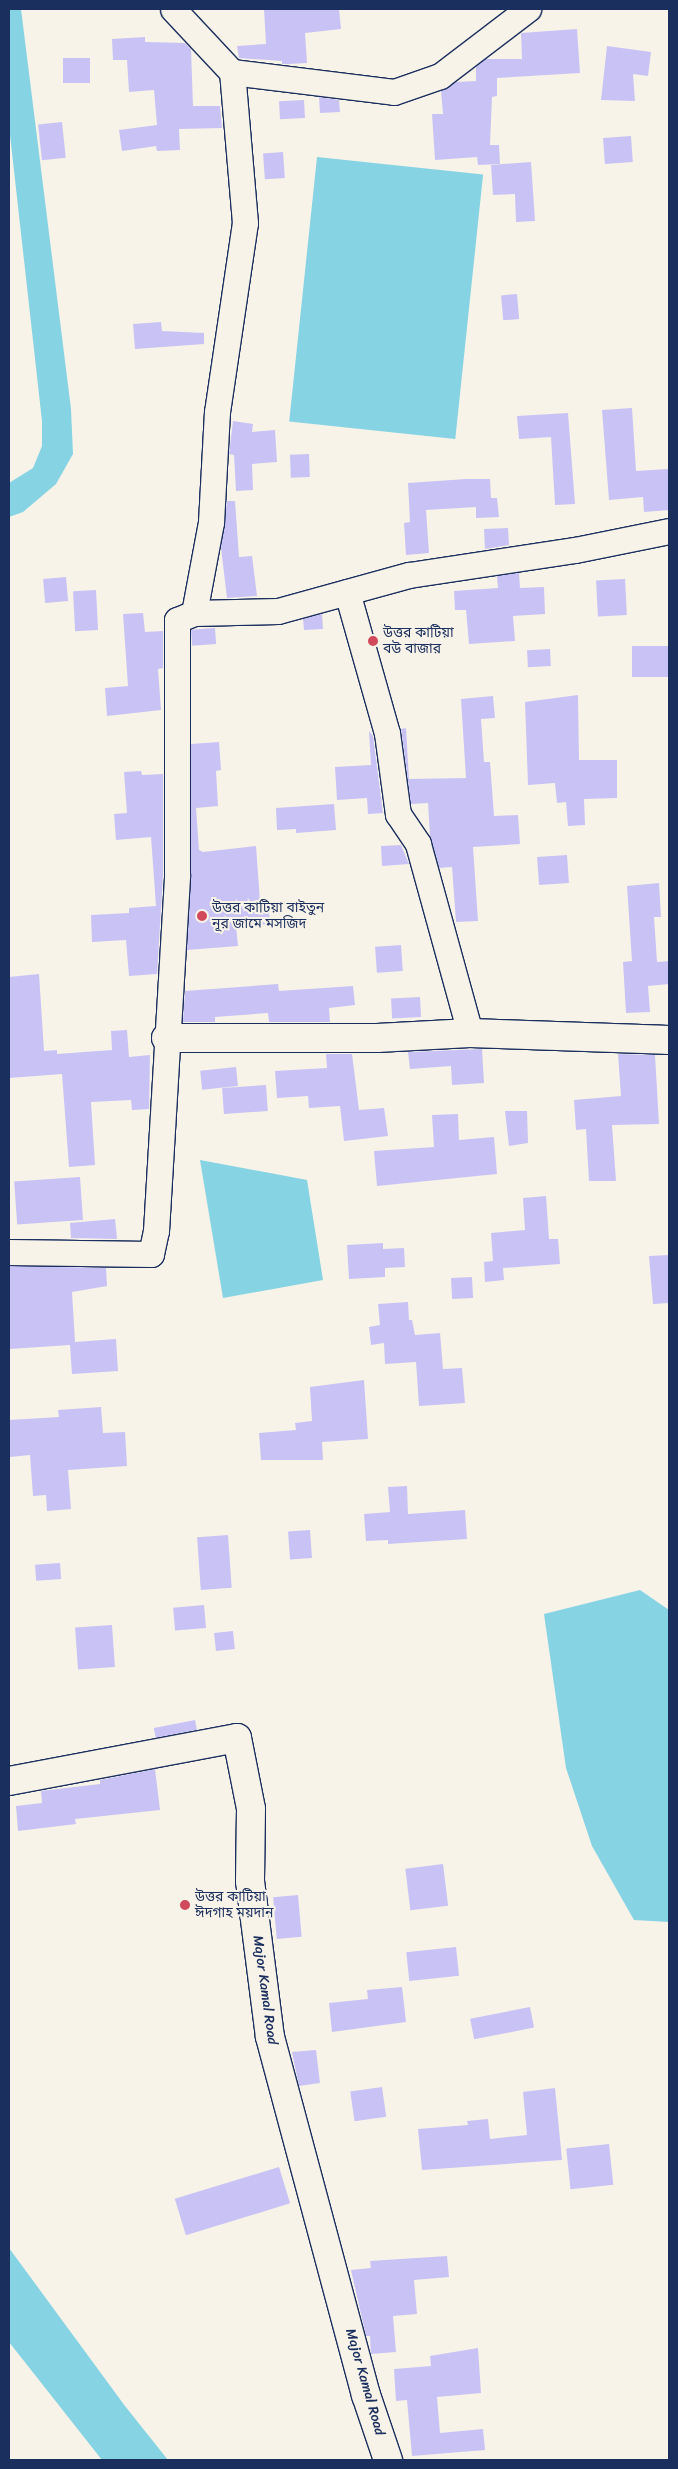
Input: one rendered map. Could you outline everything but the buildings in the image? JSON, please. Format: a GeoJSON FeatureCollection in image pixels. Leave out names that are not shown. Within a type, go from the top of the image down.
{"type":"FeatureCollection","features":[{"type":"Feature","properties":{"kind":"street"},"geometry":{"type":"LineString","coordinates":[[173,9],[232,72],[245,223],[217,412],[211,522],[194,613]]}},
{"type":"Feature","properties":{"kind":"street"},"geometry":{"type":"LineString","coordinates":[[232,72],[394,92],[440,76],[528,9]]}},
{"type":"Feature","properties":{"kind":"street"},"geometry":{"type":"LineString","coordinates":[[9,1252],[151,1254],[156,1231],[177,875],[177,620],[194,613],[278,610],[409,575],[575,550],[669,531]]}},
{"type":"Feature","properties":{"kind":"street"},"geometry":{"type":"LineString","coordinates":[[347,592],[387,733],[398,814],[418,844],[470,1033]]}},
{"type":"Feature","properties":{"kind":"street"},"geometry":{"type":"LineString","coordinates":[[166,1038],[377,1038],[470,1033],[669,1040]]}},
{"type":"Feature","properties":{"kind":"street","name":"Major Kamal Road"},"geometry":{"type":"LineString","coordinates":[[9,1781],[237,1738],[251,1809],[250,1881],[270,2037],[366,2395],[388,2460]]}},
{"type":"Feature","properties":{"kind":"water"},"geometry":{"type":"Polygon","coordinates":[[[9,9],[21,9],[71,409],[73,454],[56,484],[23,512],[9,517],[9,483],[33,468],[42,446],[42,421],[9,126],[9,9]]]}},
{"type":"Feature","properties":{"kind":"water"},"geometry":{"type":"Polygon","coordinates":[[[317,157],[483,174],[455,439],[289,422],[317,157]]]}},
{"type":"Feature","properties":{"kind":"water"},"geometry":{"type":"Polygon","coordinates":[[[200,1160],[307,1180],[323,1280],[223,1298],[200,1160]]]}},
{"type":"Feature","properties":{"kind":"water"},"geometry":{"type":"Polygon","coordinates":[[[640,1590],[669,1610],[669,1922],[634,1920],[592,1846],[566,1768],[544,1614],[640,1590]]]}},
{"type":"Feature","properties":{"kind":"water"},"geometry":{"type":"Polygon","coordinates":[[[9,2248],[125,2406],[168,2460],[102,2460],[9,2342],[9,2248]]]}},
{"type":"Feature","properties":{"kind":"place","name":"উত্তর কাটিয়া বউ বাজার"},"geometry":{"type":"Point","coordinates":[373,641]}},
{"type":"Feature","properties":{"kind":"place","name":"উত্তর কাটিয়া বাইতুন নূর জামে মসজিদ"},"geometry":{"type":"Point","coordinates":[202,916]}},
{"type":"Feature","properties":{"kind":"place","name":"উত্তর কাটিয়া ঈদগাহ ময়দান"},"geometry":{"type":"Point","coordinates":[185,1905]}}]}
